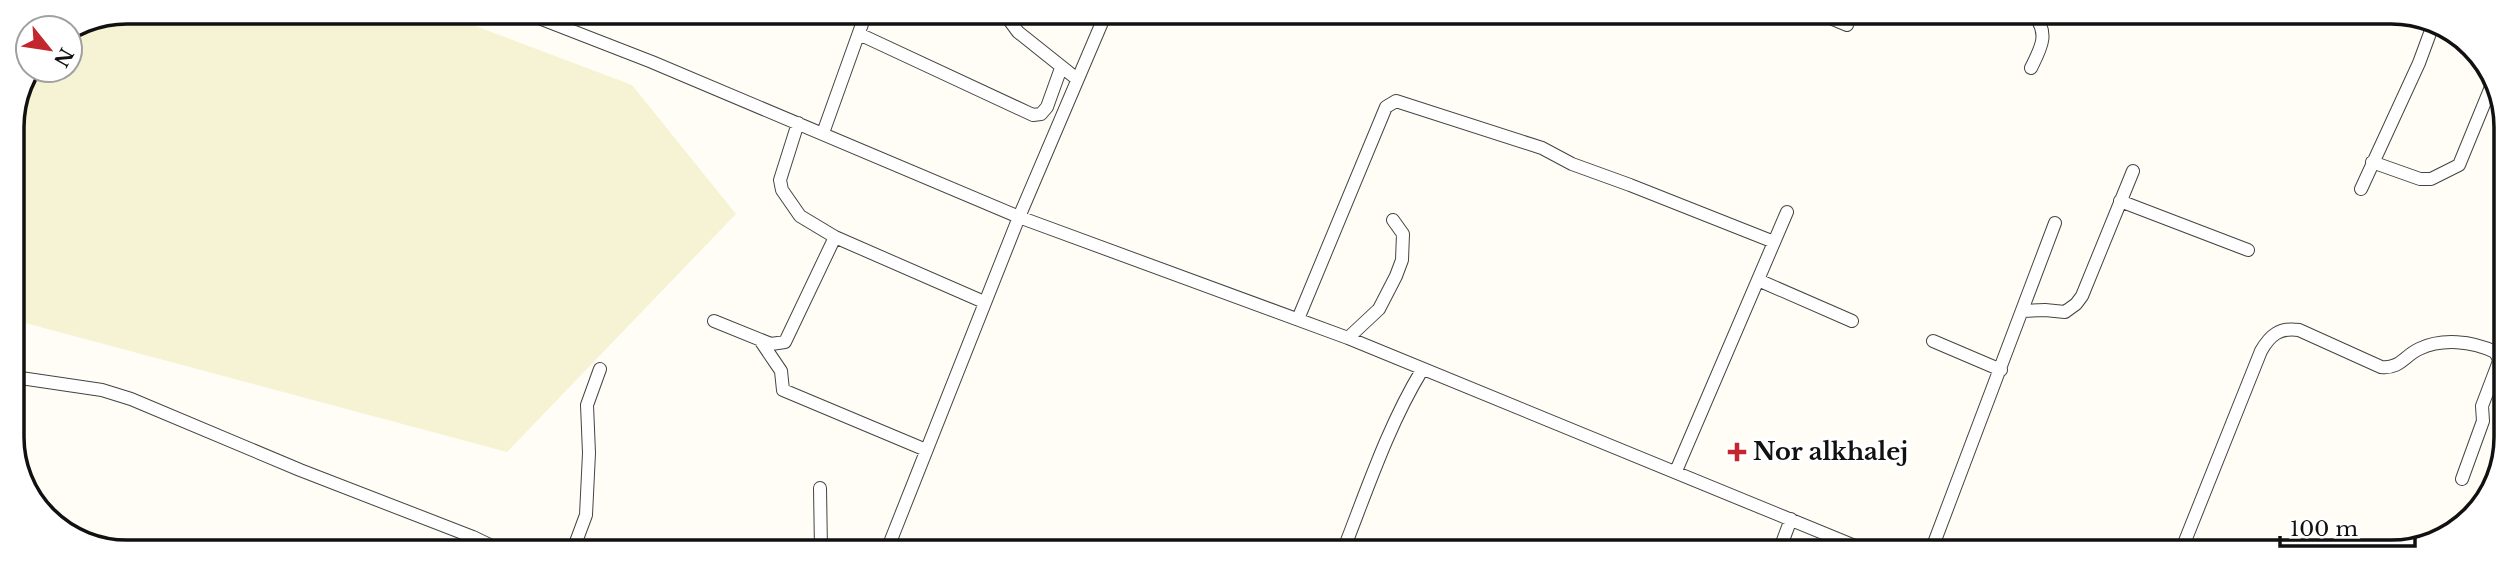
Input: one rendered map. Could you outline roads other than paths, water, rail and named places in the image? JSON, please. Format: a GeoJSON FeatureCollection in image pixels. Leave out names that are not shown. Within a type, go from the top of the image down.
{"type":"FeatureCollection","features":[{"type":"Feature","properties":{"kind":"street"},"geometry":{"type":"LineString","coordinates":[[553,24],[823,133],[1018,217],[1348,338],[1839,539]]}},
{"type":"Feature","properties":{"kind":"street"},"geometry":{"type":"LineString","coordinates":[[823,133],[862,24]]}},
{"type":"Feature","properties":{"kind":"street"},"geometry":{"type":"LineString","coordinates":[[1012,24],[1018,32],[1077,79]]}},
{"type":"Feature","properties":{"kind":"street"},"geometry":{"type":"LineString","coordinates":[[891,540],[1018,217],[1101,24]]}},
{"type":"Feature","properties":{"kind":"street"},"geometry":{"type":"LineString","coordinates":[[1843,24],[1847,26]]}},
{"type":"Feature","properties":{"kind":"street"},"geometry":{"type":"LineString","coordinates":[[2031,68],[2042,46],[2044,36],[2040,24]]}},
{"type":"Feature","properties":{"kind":"street"},"geometry":{"type":"LineString","coordinates":[[2361,189],[2430,33]]}},
{"type":"Feature","properties":{"kind":"street"},"geometry":{"type":"LineString","coordinates":[[859,34],[1033,115],[1041,114],[1047,107],[1061,68]]}},
{"type":"Feature","properties":{"kind":"street"},"geometry":{"type":"LineString","coordinates":[[2372,162],[2420,179],[2431,179],[2459,165],[2488,95]]}},
{"type":"Feature","properties":{"kind":"street"},"geometry":{"type":"LineString","coordinates":[[1298,319],[1386,107],[1396,101],[1542,148],[1612,181],[1774,243]]}},
{"type":"Feature","properties":{"kind":"street"},"geometry":{"type":"LineString","coordinates":[[798,123],[780,180],[782,190],[800,216],[835,237],[984,302]]}},
{"type":"Feature","properties":{"kind":"street"},"geometry":{"type":"LineString","coordinates":[[2024,311],[2064,312],[2076,304],[2133,171]]}},
{"type":"Feature","properties":{"kind":"street"},"geometry":{"type":"LineString","coordinates":[[2120,201],[2248,250]]}},
{"type":"Feature","properties":{"kind":"street"},"geometry":{"type":"LineString","coordinates":[[1676,471],[1787,212]]}},
{"type":"Feature","properties":{"kind":"street"},"geometry":{"type":"LineString","coordinates":[[1348,338],[1379,309],[1396,276],[1402,260],[1403,233],[1393,220]]}},
{"type":"Feature","properties":{"kind":"street"},"geometry":{"type":"LineString","coordinates":[[1936,539],[2056,223]]}},
{"type":"Feature","properties":{"kind":"street"},"geometry":{"type":"LineString","coordinates":[[714,321],[771,344],[785,342],[835,237]]}},
{"type":"Feature","properties":{"kind":"street"},"geometry":{"type":"LineString","coordinates":[[1758,280],[1852,321]]}},
{"type":"Feature","properties":{"kind":"street"},"geometry":{"type":"LineString","coordinates":[[2186,539],[2261,351],[2269,338],[2278,332],[2299,330],[2381,367],[2389,368],[2400,364],[2420,348],[2443,343],[2462,342],[2494,352]]}},
{"type":"Feature","properties":{"kind":"street"},"geometry":{"type":"LineString","coordinates":[[760,340],[781,371],[783,390],[926,450]]}},
{"type":"Feature","properties":{"kind":"street"},"geometry":{"type":"LineString","coordinates":[[1933,341],[2001,370]]}},
{"type":"Feature","properties":{"kind":"street"},"geometry":{"type":"LineString","coordinates":[[577,540],[586,515],[589,453],[587,405],[600,369]]}},
{"type":"Feature","properties":{"kind":"street"},"geometry":{"type":"LineString","coordinates":[[1348,539],[1408,392],[1422,370]]}},
{"type":"Feature","properties":{"kind":"street"},"geometry":{"type":"LineString","coordinates":[[2462,479],[2483,421],[2482,406],[2494,375]]}},
{"type":"Feature","properties":{"kind":"street"},"geometry":{"type":"LineString","coordinates":[[24,379],[102,390],[131,399],[300,470],[479,540]]}},
{"type":"Feature","properties":{"kind":"street"},"geometry":{"type":"LineString","coordinates":[[820,488],[821,540]]}},
{"type":"Feature","properties":{"kind":"street"},"geometry":{"type":"LineString","coordinates":[[1783,539],[1791,519]]}},
{"type":"Feature","properties":{"kind":"place","name":"Nor alkhalej"},"geometry":{"type":"Point","coordinates":[1737,452]}}]}
